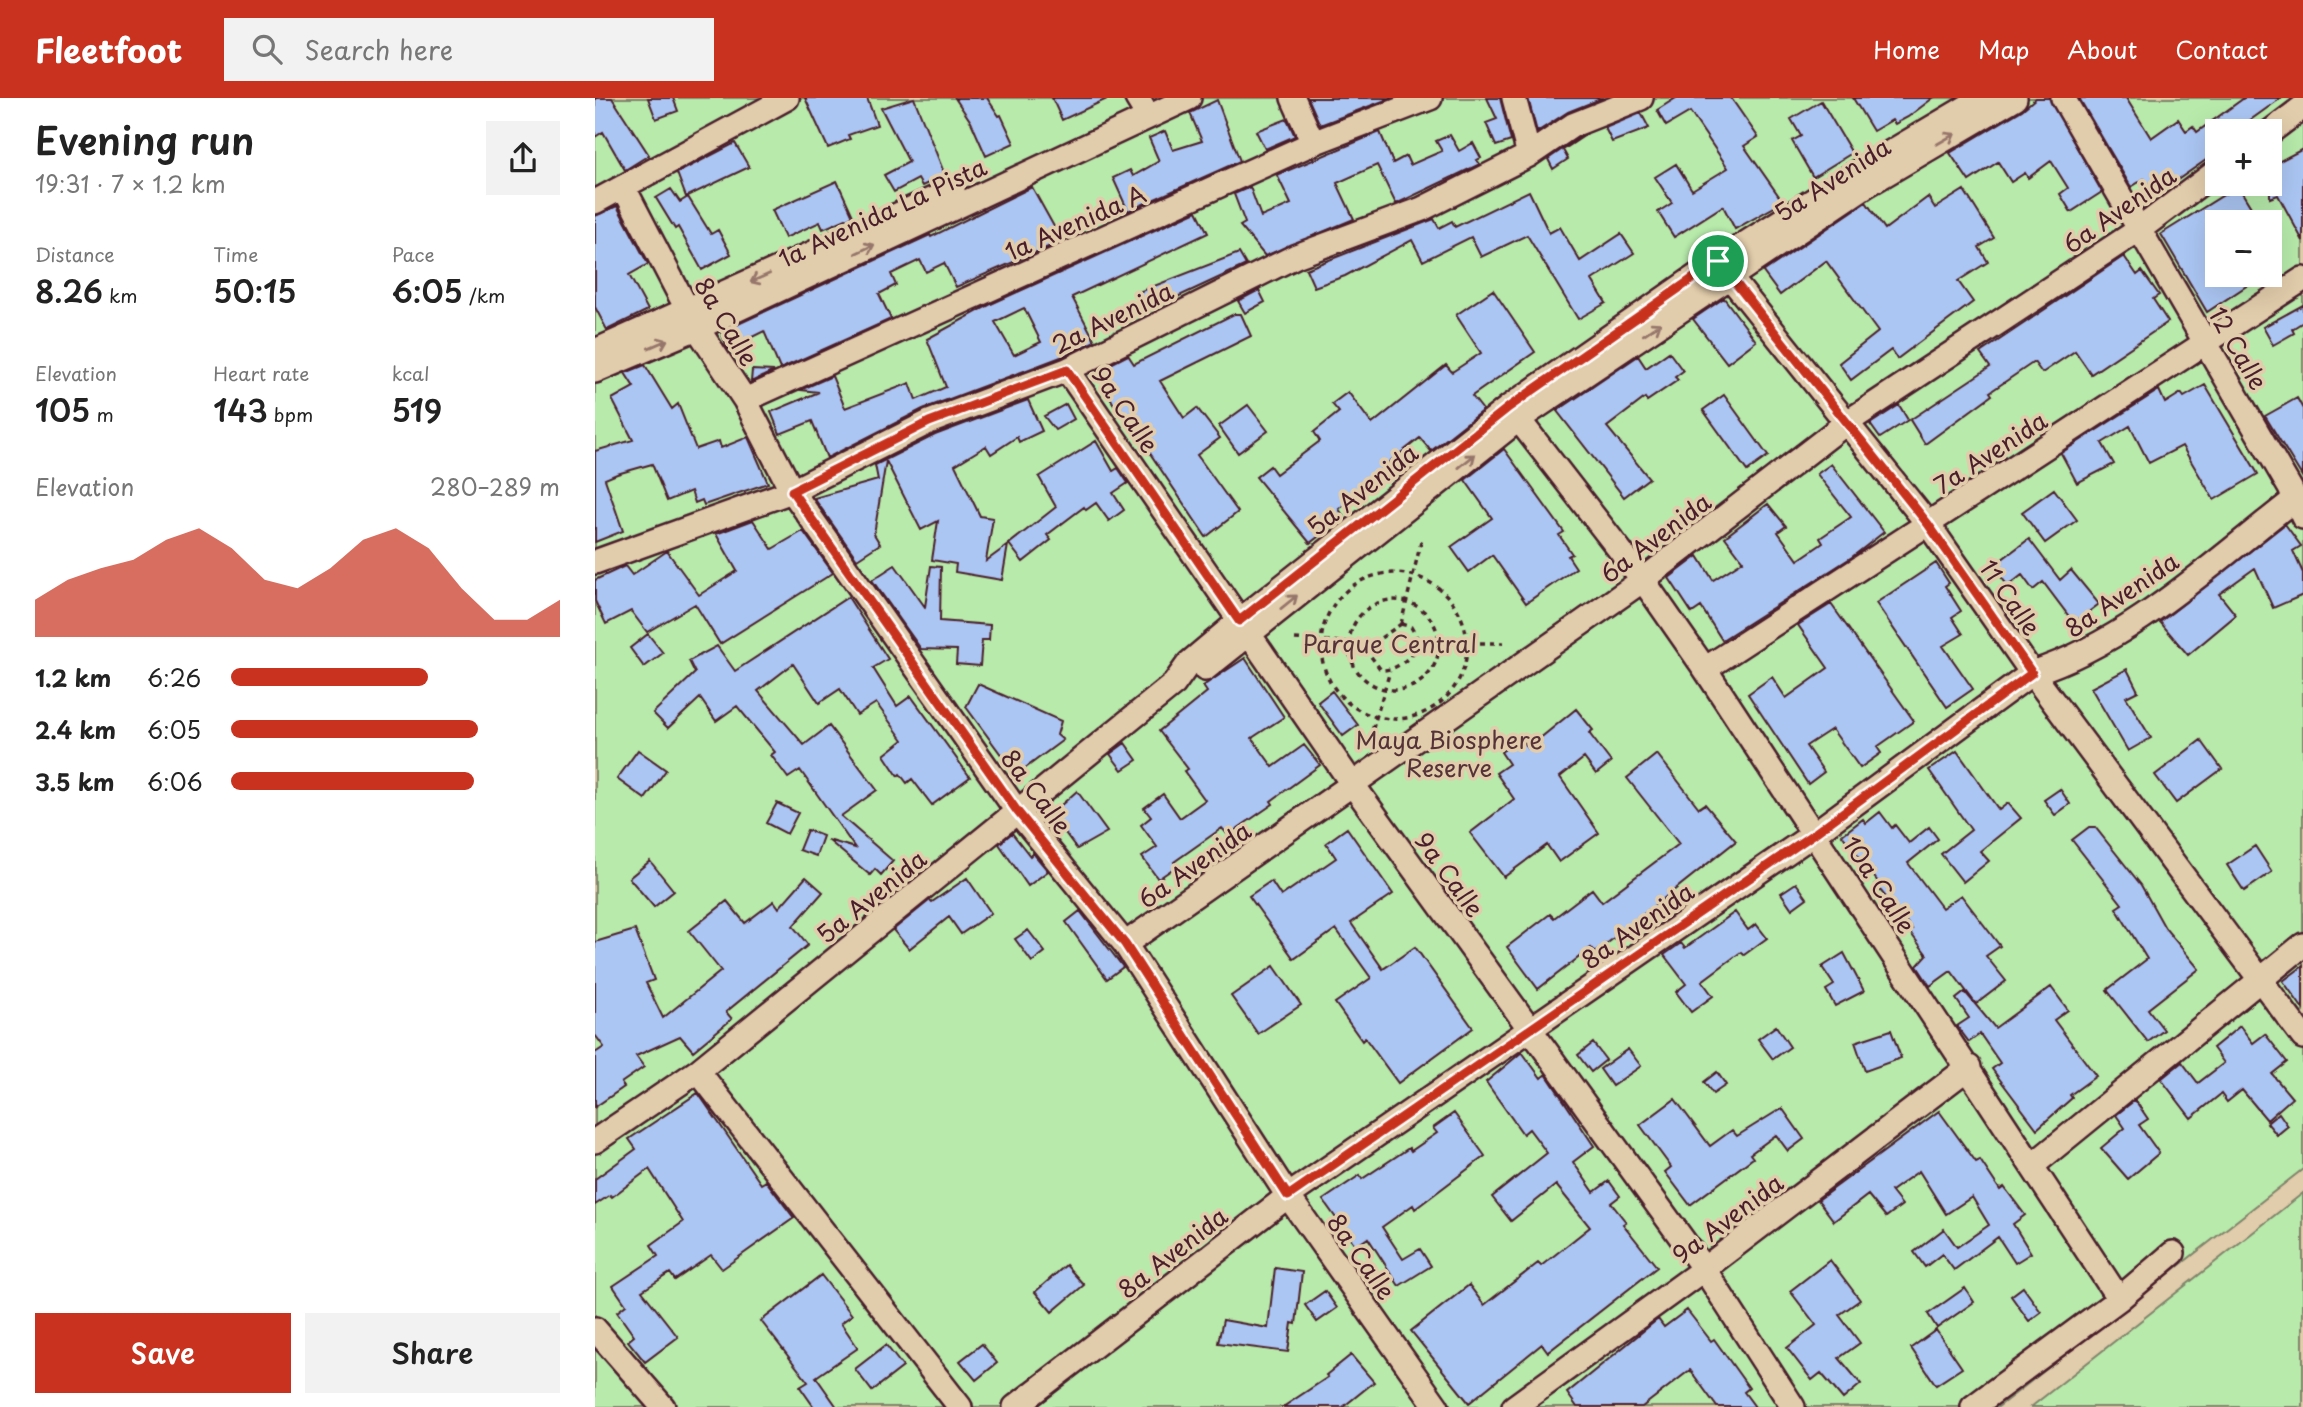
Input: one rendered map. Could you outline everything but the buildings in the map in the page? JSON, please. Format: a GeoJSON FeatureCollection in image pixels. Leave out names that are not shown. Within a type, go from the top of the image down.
{"type":"FeatureCollection","features":[{"type":"Feature","properties":{"kind":"street"},"geometry":{"type":"LineString","coordinates":[[595,202],[787,98]]}},
{"type":"Feature","properties":{"kind":"street","name":"1a Avenida La Pista"},"geometry":{"type":"LineString","coordinates":[[595,370],[693,319],[1146,104],[1189,98]]}},
{"type":"Feature","properties":{"kind":"street"},"geometry":{"type":"LineString","coordinates":[[1293,98],[1313,143]]}},
{"type":"Feature","properties":{"kind":"street","name":"1a Avenida A"},"geometry":{"type":"LineString","coordinates":[[745,400],[1313,143],[1430,98]]}},
{"type":"Feature","properties":{"kind":"street"},"geometry":{"type":"LineString","coordinates":[[1514,98],[1529,155]]}},
{"type":"Feature","properties":{"kind":"street","name":"2a Avenida"},"geometry":{"type":"LineString","coordinates":[[595,562],[792,491],[929,422],[1067,370],[1296,256],[1422,209],[1529,155],[1573,125],[1641,98]]}},
{"type":"Feature","properties":{"kind":"street","name":"5a Avenida"},"geometry":{"type":"LineString","coordinates":[[595,1141],[698,1071],[1174,684],[1200,673],[1244,628],[1514,413],[1724,269],[1982,98]]}},
{"type":"Feature","properties":{"kind":"street","name":"5a Avenida"},"geometry":{"type":"LineString","coordinates":[[1863,178],[2015,98]]}},
{"type":"Feature","properties":{"kind":"street","name":"12 Calle"},"geometry":{"type":"LineString","coordinates":[[2063,98],[2299,508]]}},
{"type":"Feature","properties":{"kind":"street"},"geometry":{"type":"LineString","coordinates":[[2282,123],[2303,107]]}},
{"type":"Feature","properties":{"kind":"street","name":"6a Avenida"},"geometry":{"type":"LineString","coordinates":[[1125,944],[1643,580],[1846,423],[2140,229],[2205,180]]}},
{"type":"Feature","properties":{"kind":"street","name":"8a Calle"},"geometry":{"type":"LineString","coordinates":[[624,188],[693,319],[745,400],[792,491],[1017,811],[1125,944],[1288,1196],[1437,1407]]}},
{"type":"Feature","properties":{"kind":"street","name":"11 Calle"},"geometry":{"type":"LineString","coordinates":[[1724,269],[1928,524],[2032,673],[2303,1037]]}},
{"type":"Feature","properties":{"kind":"street","name":"7a Avenida"},"geometry":{"type":"LineString","coordinates":[[1706,669],[2303,279]]}},
{"type":"Feature","properties":{"kind":"street","name":"1a Avenida La Pista"},"geometry":{"type":"LineString","coordinates":[[595,351],[693,319]]}},
{"type":"Feature","properties":{"kind":"street","name":"9a Calle"},"geometry":{"type":"LineString","coordinates":[[1067,370],[1353,785],[1704,1269],[1793,1407]]}},
{"type":"Feature","properties":{"kind":"street","name":"10a Calle"},"geometry":{"type":"LineString","coordinates":[[1514,413],[1643,580],[1706,669],[2119,1299]]}},
{"type":"Feature","properties":{"kind":"street","name":"8a Avenida"},"geometry":{"type":"LineString","coordinates":[[1015,1407],[1288,1196],[1530,1032],[1815,833],[2032,673],[2069,661],[2115,634],[2299,508]]}},
{"type":"Feature","properties":{"kind":"street"},"geometry":{"type":"LineString","coordinates":[[2033,1165],[2303,945]]}},
{"type":"Feature","properties":{"kind":"street","name":"9a Avenida"},"geometry":{"type":"LineString","coordinates":[[1514,1407],[1704,1269],[1969,1067]]}},
{"type":"Feature","properties":{"kind":"street"},"geometry":{"type":"LineString","coordinates":[[698,1071],[960,1407]]}},
{"type":"Feature","properties":{"kind":"street"},"geometry":{"type":"LineString","coordinates":[[1973,1407],[2119,1299],[2173,1253]]}},
{"type":"Feature","properties":{"kind":"street"},"geometry":{"type":"LineString","coordinates":[[595,1329],[663,1407]]}},
{"type":"Feature","properties":{"kind":"path"},"geometry":{"type":"LineString","coordinates":[[1295,639],[1320,643],[1372,644],[1401,624],[1422,538]]}},
{"type":"Feature","properties":{"kind":"path"},"geometry":{"type":"LineString","coordinates":[[1394,573],[1412,576],[1445,594],[1464,626],[1467,644],[1458,681],[1433,709],[1397,720],[1378,718],[1359,711],[1342,698],[1330,682],[1322,663],[1320,643],[1331,607],[1358,582],[1394,573]]}},
{"type":"Feature","properties":{"kind":"path"},"geometry":{"type":"LineString","coordinates":[[1380,602],[1406,602],[1429,617],[1439,644],[1432,669],[1423,680],[1412,687],[1385,689],[1363,677],[1350,656],[1349,643],[1352,630],[1367,608],[1380,602]]}},
{"type":"Feature","properties":{"kind":"path"},"geometry":{"type":"LineString","coordinates":[[1401,624],[1411,627],[1420,643]]}},
{"type":"Feature","properties":{"kind":"path"},"geometry":{"type":"LineString","coordinates":[[1420,643],[1503,643]]}},
{"type":"Feature","properties":{"kind":"path"},"geometry":{"type":"LineString","coordinates":[[1372,644],[1369,654],[1381,670],[1389,671],[1414,654],[1420,643]]}},
{"type":"Feature","properties":{"kind":"path"},"geometry":{"type":"LineString","coordinates":[[1367,748],[1378,718],[1389,671]]}},
{"type":"Feature","properties":{"kind":"green space","name":"Maya Biosphere Reserve"},"geometry":{"type":"Polygon","coordinates":[[[595,98],[2303,98],[2303,1169],[1998,1407],[595,1407],[595,98]]]}},
{"type":"Feature","properties":{"kind":"green space"},"geometry":{"type":"Polygon","coordinates":[[[2303,1193],[2303,1407],[2031,1407],[2303,1193]]]}},
{"type":"Feature","properties":{"kind":"route"},"geometry":{"type":"LineString","coordinates":[[1718,261],[1928,524],[2032,673],[1815,833],[1530,1032],[1288,1196],[1125,944],[1017,811],[792,491],[929,422],[1067,370],[1239,621],[1509,407],[1718,261]]}},
{"type":"Feature","properties":{"kind":"park label","name":"Parque Central"},"geometry":{"type":"Point","coordinates":[1390,643]}}]}
